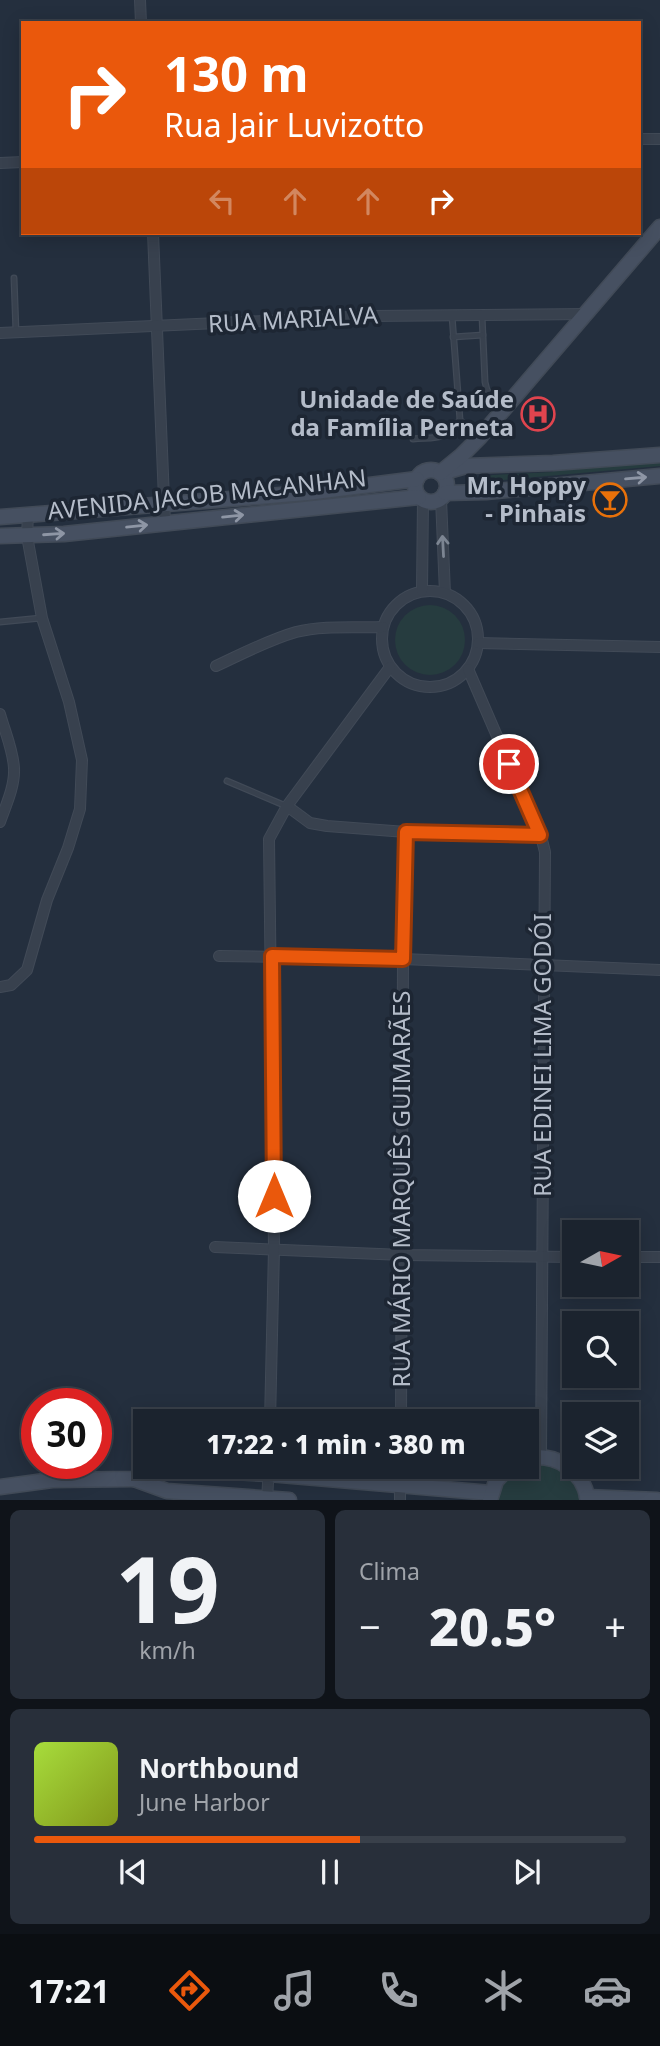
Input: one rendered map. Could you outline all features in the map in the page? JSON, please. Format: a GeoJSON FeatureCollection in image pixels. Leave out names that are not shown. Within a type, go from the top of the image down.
{"type":"FeatureCollection","features":[{"type":"Feature","properties":{"kind":"main road"},"geometry":{"type":"LineString","coordinates":[[440,474],[480,437],[660,228]]}},
{"type":"Feature","properties":{"kind":"main road"},"geometry":{"type":"LineString","coordinates":[[660,455],[487,467],[466,466],[440,474],[427,471],[417,479],[416,488],[421,498],[432,502],[443,496],[660,476]]}},
{"type":"Feature","properties":{"kind":"main road"},"geometry":{"type":"LineString","coordinates":[[486,492],[483,477],[487,467]]}},
{"type":"Feature","properties":{"kind":"main road"},"geometry":{"type":"LineString","coordinates":[[440,474],[446,482],[443,496]]}},
{"type":"Feature","properties":{"kind":"main road","name":"AVENIDA JACOB MACANHAN"},"geometry":{"type":"LineString","coordinates":[[0,517],[307,493],[417,479]]}},
{"type":"Feature","properties":{"kind":"main road","name":"AVENIDA JACOB MACANHAN"},"geometry":{"type":"LineString","coordinates":[[0,536],[27,536],[421,498]]}},
{"type":"Feature","properties":{"kind":"main road"},"geometry":{"type":"LineString","coordinates":[[539,1458],[556,1460],[572,1469],[580,1479],[588,1498],[657,1500]]}},
{"type":"Feature","properties":{"kind":"main road"},"geometry":{"type":"LineString","coordinates":[[0,1487],[52,1480],[133,1479],[167,1491],[289,1500]]}},
{"type":"Feature","properties":{"kind":"main road"},"geometry":{"type":"LineString","coordinates":[[323,1479],[400,1492],[491,1497],[498,1479]]}},
{"type":"Feature","properties":{"kind":"street"},"geometry":{"type":"LineString","coordinates":[[140,0],[141,21]]}},
{"type":"Feature","properties":{"kind":"street"},"geometry":{"type":"LineString","coordinates":[[641,139],[660,139]]}},
{"type":"Feature","properties":{"kind":"street"},"geometry":{"type":"LineString","coordinates":[[0,163],[21,162]]}},
{"type":"Feature","properties":{"kind":"street"},"geometry":{"type":"LineString","coordinates":[[153,235],[165,523]]}},
{"type":"Feature","properties":{"kind":"street","name":"RUA MARIALVA"},"geometry":{"type":"LineString","coordinates":[[0,333],[372,316],[587,314]]}},
{"type":"Feature","properties":{"kind":"street"},"geometry":{"type":"LineString","coordinates":[[443,496],[445,593]]}},
{"type":"Feature","properties":{"kind":"street"},"geometry":{"type":"LineString","coordinates":[[421,498],[422,591]]}},
{"type":"Feature","properties":{"kind":"street"},"geometry":{"type":"LineString","coordinates":[[0,988],[11,985],[27,971],[47,900],[80,809],[82,760],[69,702],[42,618],[27,536],[28,515]]}},
{"type":"Feature","properties":{"kind":"street"},"geometry":{"type":"LineString","coordinates":[[422,591],[445,593],[460,601],[470,612],[476,625],[478,643],[475,657],[468,669],[450,683],[429,688],[408,683],[390,667],[382,646],[383,627],[388,614],[397,603],[409,595],[422,591]]}},
{"type":"Feature","properties":{"kind":"street"},"geometry":{"type":"LineString","coordinates":[[216,666],[265,643],[299,632],[383,627]]}},
{"type":"Feature","properties":{"kind":"street"},"geometry":{"type":"LineString","coordinates":[[478,643],[660,647]]}},
{"type":"Feature","properties":{"kind":"street"},"geometry":{"type":"LineString","coordinates":[[270,1409],[274,1249],[269,839],[287,806],[390,667]]}},
{"type":"Feature","properties":{"kind":"street","name":"RUA EDINEI LIMA GODÓI"},"geometry":{"type":"LineString","coordinates":[[468,669],[545,852],[542,1256],[536,1409]]}},
{"type":"Feature","properties":{"kind":"street"},"geometry":{"type":"LineString","coordinates":[[0,714],[14,771],[0,822]]}},
{"type":"Feature","properties":{"kind":"street"},"geometry":{"type":"LineString","coordinates":[[287,806],[310,823],[327,826],[406,832],[540,835]]}},
{"type":"Feature","properties":{"kind":"street","name":"RUA MÁRIO MARQUÊS GUIMARÃES"},"geometry":{"type":"LineString","coordinates":[[401,1409],[406,832]]}},
{"type":"Feature","properties":{"kind":"street"},"geometry":{"type":"LineString","coordinates":[[219,956],[403,959],[660,970]]}},
{"type":"Feature","properties":{"kind":"street"},"geometry":{"type":"LineString","coordinates":[[215,1247],[403,1255],[562,1257]]}},
{"type":"Feature","properties":{"kind":"street"},"geometry":{"type":"LineString","coordinates":[[639,1257],[660,1258]]}},
{"type":"Feature","properties":{"kind":"street"},"geometry":{"type":"LineString","coordinates":[[267,1499],[268,1479]]}},
{"type":"Feature","properties":{"kind":"lane"},"geometry":{"type":"LineString","coordinates":[[13,278],[16,332]]}},
{"type":"Feature","properties":{"kind":"lane"},"geometry":{"type":"LineString","coordinates":[[482,315],[487,390],[504,410]]}},
{"type":"Feature","properties":{"kind":"lane"},"geometry":{"type":"LineString","coordinates":[[452,316],[460,419],[480,437]]}},
{"type":"Feature","properties":{"kind":"lane"},"geometry":{"type":"LineString","coordinates":[[453,337],[483,335]]}},
{"type":"Feature","properties":{"kind":"lane"},"geometry":{"type":"LineString","coordinates":[[413,439],[443,436],[460,419]]}},
{"type":"Feature","properties":{"kind":"lane"},"geometry":{"type":"LineString","coordinates":[[0,622],[42,618]]}},
{"type":"Feature","properties":{"kind":"lane"},"geometry":{"type":"LineString","coordinates":[[227,781],[287,806]]}},
{"type":"Feature","properties":{"kind":"green space"},"geometry":{"type":"Polygon","coordinates":[[[660,460],[660,466],[492,481],[488,479],[492,475],[552,472],[557,469],[660,460]]]}},
{"type":"Feature","properties":{"kind":"green space"},"geometry":{"type":"Polygon","coordinates":[[[430,605],[449,611],[459,621],[465,640],[459,659],[449,669],[430,675],[411,669],[401,659],[395,640],[401,621],[411,611],[430,605]]]}},
{"type":"Feature","properties":{"kind":"green space"},"geometry":{"type":"Polygon","coordinates":[[[539,1464],[562,1471],[562,1479],[571,1479],[583,1500],[496,1500],[508,1479],[539,1479],[539,1464]]]}},
{"type":"Feature","properties":{"kind":"place","name":"Unidade de Saúde da Família Perneta"},"geometry":{"type":"Point","coordinates":[538,414]}},
{"type":"Feature","properties":{"kind":"place","name":"Mr. Hoppy - Pinhais"},"geometry":{"type":"Point","coordinates":[610,500]}},
{"type":"Feature","properties":{"kind":"route"},"geometry":{"type":"LineString","coordinates":[[274,1196],[272,956],[403,959],[406,832],[540,835],[509,764]]}}]}
